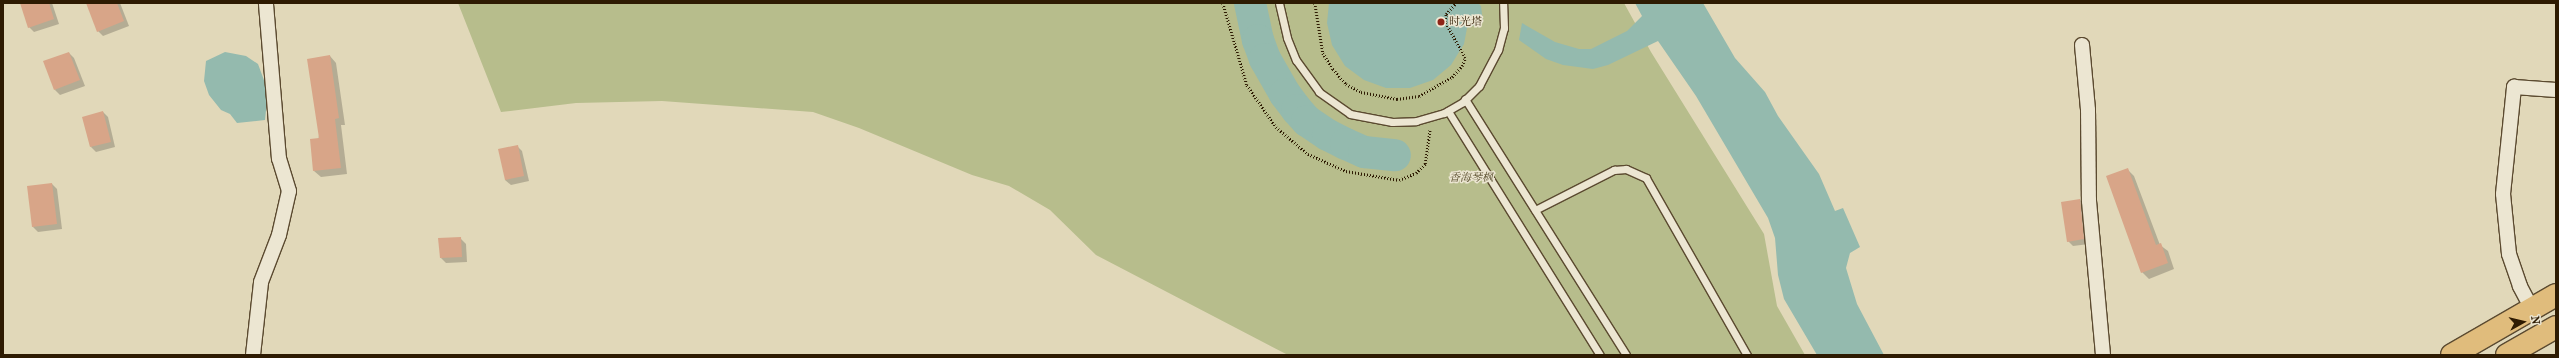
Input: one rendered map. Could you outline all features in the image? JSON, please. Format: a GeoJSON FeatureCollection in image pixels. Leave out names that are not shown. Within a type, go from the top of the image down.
{"type":"FeatureCollection","features":[{"type":"Feature","properties":{"kind":"highway"},"geometry":{"type":"LineString","coordinates":[[2452,355],[2556,295]]}},
{"type":"Feature","properties":{"kind":"highway"},"geometry":{"type":"LineString","coordinates":[[2507,355],[2556,327]]}},
{"type":"Feature","properties":{"kind":"street"},"geometry":{"type":"LineString","coordinates":[[253,355],[261,282],[279,235],[289,191],[279,159],[266,3]]}},
{"type":"Feature","properties":{"kind":"street"},"geometry":{"type":"LineString","coordinates":[[2082,45],[2088,110],[2089,200],[2103,355]]}},
{"type":"Feature","properties":{"kind":"street"},"geometry":{"type":"LineString","coordinates":[[2532,309],[2520,286],[2509,254],[2503,194],[2514,87],[2556,90]]}},
{"type":"Feature","properties":{"kind":"lane"},"geometry":{"type":"LineString","coordinates":[[1279,3],[1287,38],[1296,60],[1319,92],[1335,105],[1350,114],[1386,121],[1416,121],[1448,111],[1465,99],[1478,86],[1498,50],[1504,28],[1503,3]]}},
{"type":"Feature","properties":{"kind":"lane"},"geometry":{"type":"LineString","coordinates":[[1465,99],[1626,355]]}},
{"type":"Feature","properties":{"kind":"lane"},"geometry":{"type":"LineString","coordinates":[[1448,111],[1600,355]]}},
{"type":"Feature","properties":{"kind":"lane"},"geometry":{"type":"LineString","coordinates":[[1535,210],[1614,170],[1626,169],[1646,178],[1747,355]]}},
{"type":"Feature","properties":{"kind":"path"},"geometry":{"type":"LineString","coordinates":[[1223,3],[1247,85],[1276,127],[1308,154],[1346,171],[1398,180],[1416,173],[1425,164],[1431,117]]}},
{"type":"Feature","properties":{"kind":"path"},"geometry":{"type":"LineString","coordinates":[[1315,3],[1322,53],[1333,70],[1346,84],[1361,92],[1397,99],[1419,96],[1452,77],[1462,66],[1465,58],[1445,22],[1446,14],[1456,3]]}},
{"type":"Feature","properties":{"kind":"green space","name":"香海琴枫"},"geometry":{"type":"Polygon","coordinates":[[[458,3],[1624,3],[1651,52],[1764,234],[1777,306],[1805,355],[1288,355],[1096,255],[1050,210],[1009,186],[972,175],[859,128],[813,112],[662,101],[576,103],[501,112],[458,3]]]}},
{"type":"Feature","properties":{"kind":"water"},"geometry":{"type":"Polygon","coordinates":[[[1329,3],[1478,3],[1481,6],[1483,22],[1467,28],[1464,44],[1451,65],[1433,80],[1410,88],[1386,88],[1364,80],[1345,66],[1332,45],[1327,23],[1329,3]]]}},
{"type":"Feature","properties":{"kind":"water"},"geometry":{"type":"Polygon","coordinates":[[[1635,3],[1703,3],[1735,58],[1765,92],[1778,116],[1819,174],[1835,211],[1843,208],[1860,247],[1850,253],[1846,268],[1857,304],[1884,355],[1817,355],[1784,299],[1778,275],[1775,238],[1768,218],[1696,96],[1658,41],[1608,65],[1593,69],[1563,65],[1546,59],[1519,40],[1522,23],[1555,42],[1579,49],[1591,49],[1627,31],[1642,16],[1635,3]]]}},
{"type":"Feature","properties":{"kind":"water"},"geometry":{"type":"Polygon","coordinates":[[[225,52],[246,56],[258,64],[268,91],[265,120],[237,123],[230,114],[221,110],[209,95],[204,81],[206,61],[225,52]]]}},
{"type":"Feature","properties":{"kind":"building"},"geometry":{"type":"Polygon","coordinates":[[[20,3],[49,3],[54,19],[28,28],[20,3]]]}},
{"type":"Feature","properties":{"kind":"building"},"geometry":{"type":"Polygon","coordinates":[[[86,3],[117,3],[124,21],[97,32],[86,3]]]}},
{"type":"Feature","properties":{"kind":"building"},"geometry":{"type":"Polygon","coordinates":[[[69,52],[80,80],[54,90],[43,61],[69,52]]]}},
{"type":"Feature","properties":{"kind":"building"},"geometry":{"type":"Polygon","coordinates":[[[330,55],[339,118],[335,119],[341,168],[313,171],[310,139],[319,138],[307,59],[330,55]]]}},
{"type":"Feature","properties":{"kind":"building"},"geometry":{"type":"Polygon","coordinates":[[[103,111],[111,142],[90,147],[82,117],[103,111]]]}},
{"type":"Feature","properties":{"kind":"building"},"geometry":{"type":"Polygon","coordinates":[[[518,145],[524,176],[505,180],[498,149],[518,145]]]}},
{"type":"Feature","properties":{"kind":"building"},"geometry":{"type":"Polygon","coordinates":[[[2128,168],[2156,245],[2161,243],[2168,263],[2141,273],[2106,176],[2128,168]]]}},
{"type":"Feature","properties":{"kind":"building"},"geometry":{"type":"Polygon","coordinates":[[[52,183],[57,224],[32,227],[27,186],[52,183]]]}},
{"type":"Feature","properties":{"kind":"building"},"geometry":{"type":"Polygon","coordinates":[[[2080,199],[2084,239],[2067,242],[2061,202],[2080,199]]]}},
{"type":"Feature","properties":{"kind":"building"},"geometry":{"type":"Polygon","coordinates":[[[461,237],[462,257],[440,258],[438,238],[461,237]]]}},
{"type":"Feature","properties":{"kind":"waterway"},"geometry":{"type":"LineString","coordinates":[[1250,3],[1258,40],[1265,59],[1285,94],[1307,121],[1328,135],[1364,152],[1395,155]]}},
{"type":"Feature","properties":{"kind":"place","name":"时光塔"},"geometry":{"type":"Point","coordinates":[1441,22]}}]}
